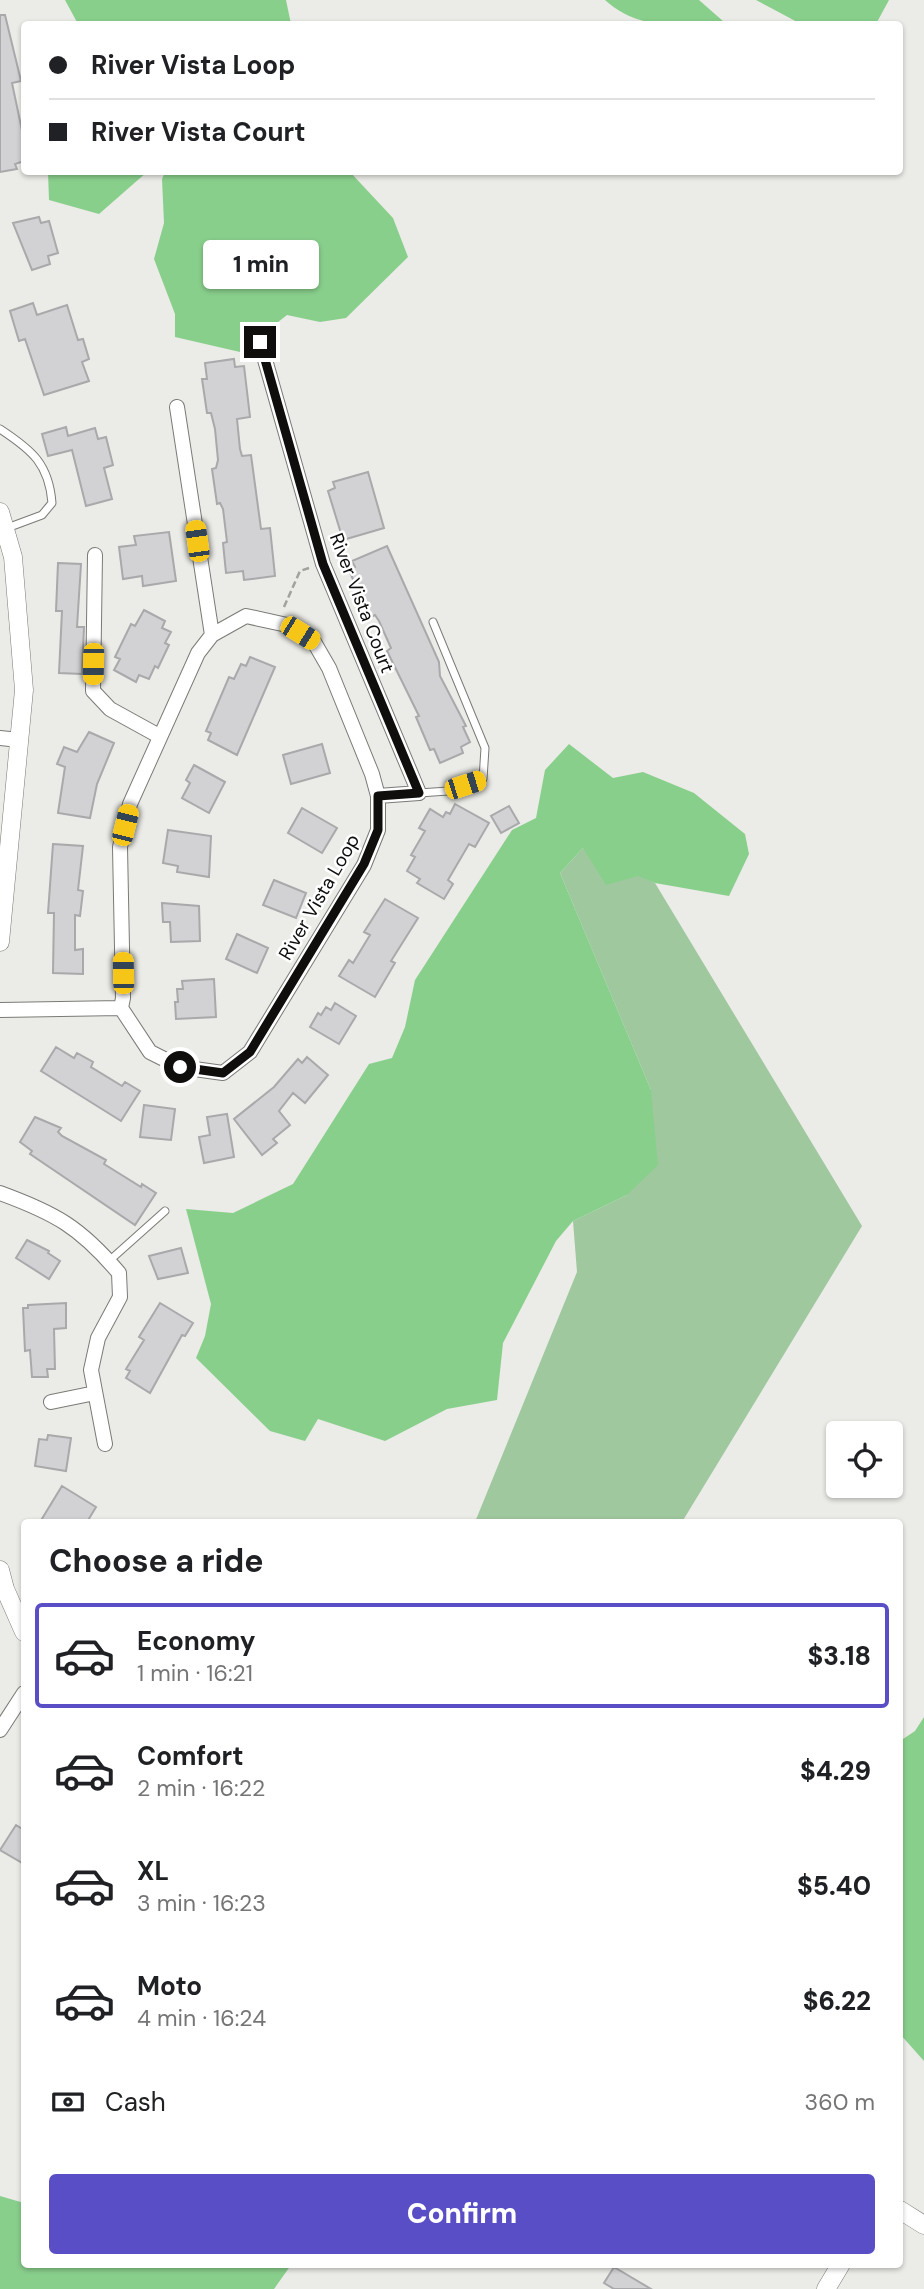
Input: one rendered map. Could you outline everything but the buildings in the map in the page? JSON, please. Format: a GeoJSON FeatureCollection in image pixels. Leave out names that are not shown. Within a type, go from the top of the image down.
{"type":"FeatureCollection","features":[{"type":"Feature","properties":{"kind":"street","name":"River Vista Court"},"geometry":{"type":"LineString","coordinates":[[260,342],[323,564],[419,793]]}},
{"type":"Feature","properties":{"kind":"street"},"geometry":{"type":"LineString","coordinates":[[177,407],[212,635]]}},
{"type":"Feature","properties":{"kind":"street"},"geometry":{"type":"LineString","coordinates":[[0,942],[24,690],[13,556],[2,521]]}},
{"type":"Feature","properties":{"kind":"street"},"geometry":{"type":"LineString","coordinates":[[95,555],[93,691],[110,709],[159,736]]}},
{"type":"Feature","properties":{"kind":"street","name":"River Vista Loop"},"geometry":{"type":"LineString","coordinates":[[246,616],[287,625],[314,642],[329,668],[378,796],[378,830],[364,864],[250,1052],[223,1073],[180,1067],[150,1052],[121,1009],[120,847],[130,804],[198,653],[212,635],[246,616]]}},
{"type":"Feature","properties":{"kind":"street"},"geometry":{"type":"LineString","coordinates":[[0,738],[19,740]]}},
{"type":"Feature","properties":{"kind":"street"},"geometry":{"type":"LineString","coordinates":[[378,796],[419,793]]}},
{"type":"Feature","properties":{"kind":"street"},"geometry":{"type":"LineString","coordinates":[[0,1010],[121,1009]]}},
{"type":"Feature","properties":{"kind":"street"},"geometry":{"type":"LineString","coordinates":[[0,1193],[40,1206],[79,1231],[119,1273],[120,1297],[92,1355],[91,1370],[105,1444]]}},
{"type":"Feature","properties":{"kind":"street"},"geometry":{"type":"LineString","coordinates":[[51,1402],[95,1394]]}},
{"type":"Feature","properties":{"kind":"street"},"geometry":{"type":"LineString","coordinates":[[0,1570],[21,1625]]}},
{"type":"Feature","properties":{"kind":"street"},"geometry":{"type":"LineString","coordinates":[[0,1730],[21,1698]]}},
{"type":"Feature","properties":{"kind":"street"},"geometry":{"type":"LineString","coordinates":[[903,2212],[924,2225]]}},
{"type":"Feature","properties":{"kind":"street"},"geometry":{"type":"LineString","coordinates":[[826,2289],[839,2268]]}},
{"type":"Feature","properties":{"kind":"lane"},"geometry":{"type":"LineString","coordinates":[[0,429],[29,448],[50,479],[52,503],[42,516],[2,521]]}},
{"type":"Feature","properties":{"kind":"lane"},"geometry":{"type":"LineString","coordinates":[[419,793],[448,791],[483,779],[484,770],[485,748],[433,622]]}},
{"type":"Feature","properties":{"kind":"lane"},"geometry":{"type":"LineString","coordinates":[[109,1261],[165,1211]]}},
{"type":"Feature","properties":{"kind":"path"},"geometry":{"type":"LineString","coordinates":[[282,610],[300,571],[323,564]]}},
{"type":"Feature","properties":{"kind":"green space"},"geometry":{"type":"Polygon","coordinates":[[[65,0],[286,0],[290,21],[76,21],[65,0]]]}},
{"type":"Feature","properties":{"kind":"green space"},"geometry":{"type":"Polygon","coordinates":[[[605,0],[699,0],[723,21],[645,21],[619,11],[605,0]]]}},
{"type":"Feature","properties":{"kind":"green space"},"geometry":{"type":"Polygon","coordinates":[[[756,0],[889,0],[878,21],[795,21],[756,0]]]}},
{"type":"Feature","properties":{"kind":"green space"},"geometry":{"type":"Polygon","coordinates":[[[48,175],[144,175],[99,214],[49,200],[48,175]]]}},
{"type":"Feature","properties":{"kind":"green space"},"geometry":{"type":"Polygon","coordinates":[[[164,175],[353,175],[393,218],[408,257],[346,318],[320,322],[287,315],[240,352],[175,337],[175,314],[154,259],[164,223],[164,175]]]}},
{"type":"Feature","properties":{"kind":"green space"},"geometry":{"type":"Polygon","coordinates":[[[569,744],[613,778],[643,772],[694,793],[745,834],[749,854],[729,896],[655,883],[638,876],[606,885],[583,848],[560,873],[651,1090],[658,1165],[627,1195],[573,1221],[556,1241],[503,1343],[497,1400],[447,1409],[385,1441],[318,1419],[305,1441],[270,1431],[196,1358],[205,1336],[211,1304],[186,1209],[233,1213],[293,1184],[369,1064],[392,1058],[405,1027],[415,980],[512,830],[536,818],[545,770],[569,744]]]}},
{"type":"Feature","properties":{"kind":"green space"},"geometry":{"type":"Polygon","coordinates":[[[583,848],[655,883],[862,1226],[684,1519],[476,1519],[577,1272],[573,1221],[627,1195],[651,1090],[560,873],[583,848]]]}},
{"type":"Feature","properties":{"kind":"green space"},"geometry":{"type":"Polygon","coordinates":[[[924,1717],[924,2061],[903,2037],[903,1739],[915,1731],[924,1717]]]}},
{"type":"Feature","properties":{"kind":"green space"},"geometry":{"type":"Polygon","coordinates":[[[0,2196],[21,2202],[21,2268],[289,2268],[274,2289],[0,2289],[0,2196]]]}},
{"type":"Feature","properties":{"kind":"route"},"geometry":{"type":"LineString","coordinates":[[180,1067],[223,1073],[250,1052],[364,864],[378,830],[378,796],[390,793],[419,793],[323,564],[260,342]]}}]}
